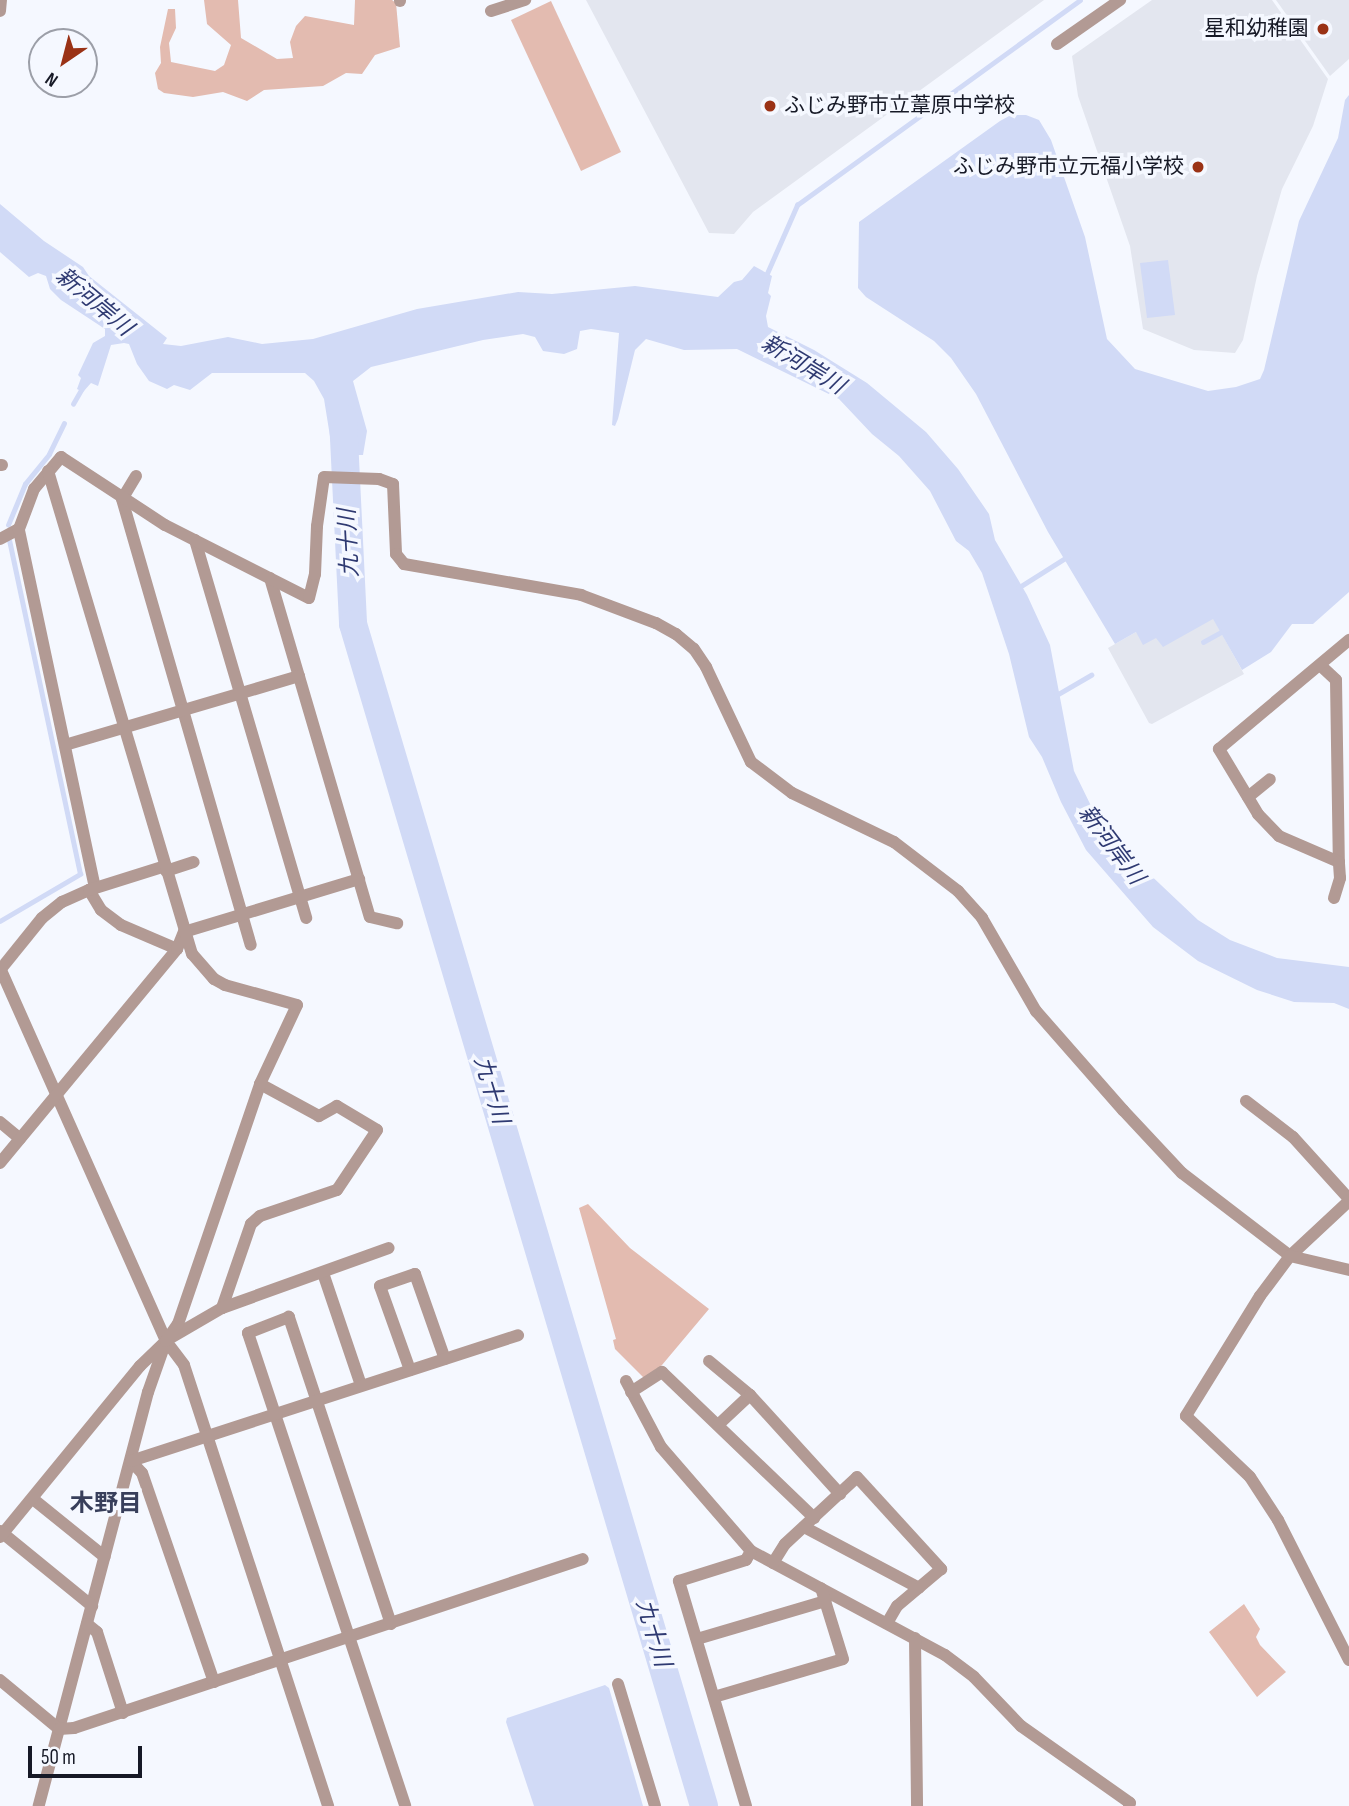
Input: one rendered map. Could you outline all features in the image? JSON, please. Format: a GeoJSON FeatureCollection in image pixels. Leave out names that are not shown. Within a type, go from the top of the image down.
{"type":"FeatureCollection","features":[{"type":"Feature","properties":{"kind":"street"},"geometry":{"type":"LineString","coordinates":[[0,11],[1,0]]}},
{"type":"Feature","properties":{"kind":"street"},"geometry":{"type":"LineString","coordinates":[[491,11],[525,0]]}},
{"type":"Feature","properties":{"kind":"street"},"geometry":{"type":"LineString","coordinates":[[1058,44],[1120,0]]}},
{"type":"Feature","properties":{"kind":"street"},"geometry":{"type":"LineString","coordinates":[[177,948],[121,925],[100,910],[92,889],[65,745],[19,529],[34,489],[61,457],[122,499],[309,598],[315,574],[317,526],[324,477],[379,479],[393,484],[396,554],[404,564],[581,595],[656,623],[676,634],[694,649],[706,667],[751,762],[792,793],[905,849],[958,891],[982,918],[1036,1011],[1182,1173],[1290,1256],[1349,1270]]}},
{"type":"Feature","properties":{"kind":"street"},"geometry":{"type":"LineString","coordinates":[[48,471],[192,954],[214,978],[225,985],[297,1005],[260,1084],[178,1324],[166,1341],[139,1366],[33,1499],[1,1534],[92,1606]]}},
{"type":"Feature","properties":{"kind":"street"},"geometry":{"type":"LineString","coordinates":[[136,476],[122,499],[251,945]]}},
{"type":"Feature","properties":{"kind":"street"},"geometry":{"type":"LineString","coordinates":[[0,539],[19,529]]}},
{"type":"Feature","properties":{"kind":"street"},"geometry":{"type":"LineString","coordinates":[[195,540],[306,918]]}},
{"type":"Feature","properties":{"kind":"street"},"geometry":{"type":"LineString","coordinates":[[270,578],[370,917],[397,923]]}},
{"type":"Feature","properties":{"kind":"street"},"geometry":{"type":"LineString","coordinates":[[1339,862],[1279,836],[1258,814],[1219,749],[1349,640]]}},
{"type":"Feature","properties":{"kind":"street"},"geometry":{"type":"LineString","coordinates":[[1320,665],[1336,680],[1339,862],[1345,879],[1334,898]]}},
{"type":"Feature","properties":{"kind":"street"},"geometry":{"type":"LineString","coordinates":[[65,745],[299,676]]}},
{"type":"Feature","properties":{"kind":"street"},"geometry":{"type":"LineString","coordinates":[[1336,680],[1349,676]]}},
{"type":"Feature","properties":{"kind":"street"},"geometry":{"type":"LineString","coordinates":[[1248,796],[1270,779]]}},
{"type":"Feature","properties":{"kind":"street"},"geometry":{"type":"LineString","coordinates":[[194,862],[92,889],[62,902],[42,918],[0,969],[166,1341],[184,1365],[328,1806]]}},
{"type":"Feature","properties":{"kind":"street"},"geometry":{"type":"LineString","coordinates":[[184,932],[359,878]]}},
{"type":"Feature","properties":{"kind":"street"},"geometry":{"type":"LineString","coordinates":[[0,1163],[177,948],[184,932]]}},
{"type":"Feature","properties":{"kind":"street"},"geometry":{"type":"LineString","coordinates":[[222,1308],[251,1224],[260,1216],[337,1190],[377,1130],[337,1106],[319,1116],[260,1084]]}},
{"type":"Feature","properties":{"kind":"street"},"geometry":{"type":"LineString","coordinates":[[1245,1101],[1293,1137],[1349,1200],[1290,1256],[1260,1296],[1186,1416],[1250,1477],[1278,1520],[1349,1660]]}},
{"type":"Feature","properties":{"kind":"street"},"geometry":{"type":"LineString","coordinates":[[0,1122],[20,1139]]}},
{"type":"Feature","properties":{"kind":"street"},"geometry":{"type":"LineString","coordinates":[[39,1806],[148,1392],[166,1341],[222,1308],[388,1248]]}},
{"type":"Feature","properties":{"kind":"street"},"geometry":{"type":"LineString","coordinates":[[323,1273],[361,1385]]}},
{"type":"Feature","properties":{"kind":"street"},"geometry":{"type":"LineString","coordinates":[[410,1370],[380,1286],[415,1274],[445,1359]]}},
{"type":"Feature","properties":{"kind":"street"},"geometry":{"type":"LineString","coordinates":[[391,1624],[289,1317],[248,1333],[405,1806]]}},
{"type":"Feature","properties":{"kind":"street"},"geometry":{"type":"LineString","coordinates":[[131,1461],[518,1335]]}},
{"type":"Feature","properties":{"kind":"street"},"geometry":{"type":"LineString","coordinates":[[709,1361],[750,1395],[839,1494]]}},
{"type":"Feature","properties":{"kind":"street"},"geometry":{"type":"LineString","coordinates":[[919,1588],[809,1522],[718,1425],[662,1372],[629,1386],[661,1447],[751,1551],[945,1655],[974,1677],[1021,1727],[1130,1802],[1129,1806]]}},
{"type":"Feature","properties":{"kind":"street"},"geometry":{"type":"LineString","coordinates":[[718,1425],[750,1395]]}},
{"type":"Feature","properties":{"kind":"street"},"geometry":{"type":"LineString","coordinates":[[131,1461],[142,1473],[214,1682]]}},
{"type":"Feature","properties":{"kind":"street"},"geometry":{"type":"LineString","coordinates":[[773,1563],[785,1544],[857,1477],[941,1569],[897,1606],[887,1623]]}},
{"type":"Feature","properties":{"kind":"street"},"geometry":{"type":"LineString","coordinates":[[33,1499],[105,1557]]}},
{"type":"Feature","properties":{"kind":"street"},"geometry":{"type":"LineString","coordinates":[[746,1806],[679,1581],[746,1560],[751,1551]]}},
{"type":"Feature","properties":{"kind":"street"},"geometry":{"type":"LineString","coordinates":[[0,1680],[59,1729],[74,1728],[583,1559]]}},
{"type":"Feature","properties":{"kind":"street"},"geometry":{"type":"LineString","coordinates":[[714,1697],[842,1658],[821,1588]]}},
{"type":"Feature","properties":{"kind":"street"},"geometry":{"type":"LineString","coordinates":[[697,1639],[825,1601]]}},
{"type":"Feature","properties":{"kind":"street"},"geometry":{"type":"LineString","coordinates":[[87,1624],[97,1632],[123,1713]]}},
{"type":"Feature","properties":{"kind":"street"},"geometry":{"type":"LineString","coordinates":[[915,1638],[917,1806]]}},
{"type":"Feature","properties":{"kind":"street"},"geometry":{"type":"LineString","coordinates":[[618,1684],[655,1806]]}},
{"type":"Feature","properties":{"kind":"shaded area"},"geometry":{"type":"Polygon","coordinates":[[[204,0],[238,0],[241,38],[277,59],[293,58],[290,42],[296,26],[305,16],[354,25],[355,0],[392,0],[396,3],[400,47],[375,55],[362,74],[346,73],[323,86],[264,90],[247,101],[223,92],[193,97],[164,93],[158,89],[155,73],[161,63],[160,47],[168,9],[175,9],[176,28],[169,43],[171,62],[215,71],[224,65],[231,45],[207,24],[204,0]]]}},
{"type":"Feature","properties":{"kind":"shaded area","name":"ふじみ野市立葦原中学校"},"geometry":{"type":"Polygon","coordinates":[[[586,0],[1044,0],[753,212],[734,234],[709,233],[586,0]]]}},
{"type":"Feature","properties":{"kind":"shaded area","name":"ふじみ野市立元福小学校"},"geometry":{"type":"Polygon","coordinates":[[[1152,0],[1272,0],[1328,79],[1313,126],[1282,189],[1257,276],[1243,340],[1235,353],[1194,350],[1143,329],[1130,246],[1078,96],[1072,56],[1152,0]]]}},
{"type":"Feature","properties":{"kind":"shaded area","name":"星和幼稚園"},"geometry":{"type":"Polygon","coordinates":[[[1276,0],[1349,0],[1349,59],[1330,76],[1276,0]]]}},
{"type":"Feature","properties":{"kind":"shaded area"},"geometry":{"type":"Polygon","coordinates":[[[551,1],[621,152],[581,171],[511,20],[551,1]]]}},
{"type":"Feature","properties":{"kind":"shaded area"},"geometry":{"type":"Polygon","coordinates":[[[1213,618],[1244,674],[1152,724],[1149,723],[1108,648],[1136,632],[1157,638],[1163,646],[1213,618]]]}},
{"type":"Feature","properties":{"kind":"shaded area"},"geometry":{"type":"Polygon","coordinates":[[[588,1204],[630,1248],[709,1309],[662,1365],[644,1378],[615,1349],[613,1340],[616,1339],[579,1208],[588,1204]]]}},
{"type":"Feature","properties":{"kind":"shaded area"},"geometry":{"type":"Polygon","coordinates":[[[1244,1604],[1260,1629],[1256,1637],[1260,1645],[1286,1672],[1257,1697],[1209,1632],[1244,1604]]]}},
{"type":"Feature","properties":{"kind":"water"},"geometry":{"type":"Polygon","coordinates":[[[1349,95],[1349,592],[1313,624],[1292,624],[1271,652],[1242,670],[1213,619],[1163,647],[1156,638],[1143,645],[1136,632],[1115,644],[1048,532],[976,394],[951,358],[934,341],[866,297],[858,288],[859,222],[1000,121],[1011,115],[1026,115],[1039,120],[1051,140],[1085,237],[1107,339],[1135,369],[1208,391],[1236,387],[1260,379],[1264,370],[1299,221],[1338,138],[1345,100],[1349,95]]]}},
{"type":"Feature","properties":{"kind":"water","name":"新河岸川"},"geometry":{"type":"Polygon","coordinates":[[[0,204],[44,241],[83,267],[89,276],[167,338],[163,344],[181,346],[228,337],[262,344],[313,339],[417,309],[518,292],[552,294],[635,286],[718,297],[734,282],[742,280],[754,266],[772,276],[766,316],[768,327],[814,350],[867,383],[926,432],[958,469],[989,514],[995,540],[1027,595],[1050,645],[1074,771],[1094,812],[1124,850],[1198,920],[1230,940],[1277,958],[1349,967],[1349,1009],[1334,1003],[1294,1002],[1257,990],[1198,961],[1153,927],[1086,850],[1042,757],[1029,737],[1009,654],[982,573],[969,551],[956,541],[930,491],[899,456],[872,434],[839,399],[737,349],[684,350],[646,339],[635,350],[615,426],[612,425],[619,333],[591,329],[580,331],[577,349],[564,354],[543,351],[535,337],[523,334],[483,340],[371,367],[353,381],[367,431],[363,455],[333,455],[324,399],[314,381],[305,373],[212,373],[190,390],[174,385],[167,389],[149,381],[137,364],[129,344],[124,343],[111,345],[98,386],[91,383],[83,392],[77,389],[81,378],[78,375],[93,343],[105,336],[105,329],[61,300],[50,289],[46,276],[38,273],[29,277],[0,252],[0,204]]]}},
{"type":"Feature","properties":{"kind":"water"},"geometry":{"type":"Polygon","coordinates":[[[1168,260],[1175,315],[1147,318],[1140,263],[1168,260]]]}},
{"type":"Feature","properties":{"kind":"water"},"geometry":{"type":"Polygon","coordinates":[[[605,1685],[609,1688],[643,1806],[534,1806],[506,1722],[507,1718],[605,1685]]]}},
{"type":"Feature","properties":{"kind":"waterway"},"geometry":{"type":"LineString","coordinates":[[765,278],[797,205],[1080,0]]}},
{"type":"Feature","properties":{"kind":"waterway"},"geometry":{"type":"LineString","coordinates":[[73,404],[83,387]]}},
{"type":"Feature","properties":{"kind":"waterway","name":"九十川"},"geometry":{"type":"LineString","coordinates":[[343,418],[353,624],[704,1806]]}},
{"type":"Feature","properties":{"kind":"waterway"},"geometry":{"type":"LineString","coordinates":[[8,525],[25,484],[49,454],[64,423]]}},
{"type":"Feature","properties":{"kind":"waterway"},"geometry":{"type":"LineString","coordinates":[[0,921],[80,874],[9,541]]}},
{"type":"Feature","properties":{"kind":"waterway"},"geometry":{"type":"LineString","coordinates":[[1018,588],[1067,557]]}},
{"type":"Feature","properties":{"kind":"waterway"},"geometry":{"type":"LineString","coordinates":[[1203,642],[1223,631]]}},
{"type":"Feature","properties":{"kind":"waterway"},"geometry":{"type":"LineString","coordinates":[[1055,696],[1091,675]]}},
{"type":"Feature","properties":{"kind":"place","name":"星和幼稚園"},"geometry":{"type":"Point","coordinates":[1323,29]}},
{"type":"Feature","properties":{"kind":"place","name":"ふじみ野市立葦原中学校"},"geometry":{"type":"Point","coordinates":[770,106]}},
{"type":"Feature","properties":{"kind":"place","name":"ふじみ野市立元福小学校"},"geometry":{"type":"Point","coordinates":[1198,167]}},
{"type":"Feature","properties":{"kind":"district","name":"木野目"},"geometry":{"type":"Point","coordinates":[106,1504]}}]}
